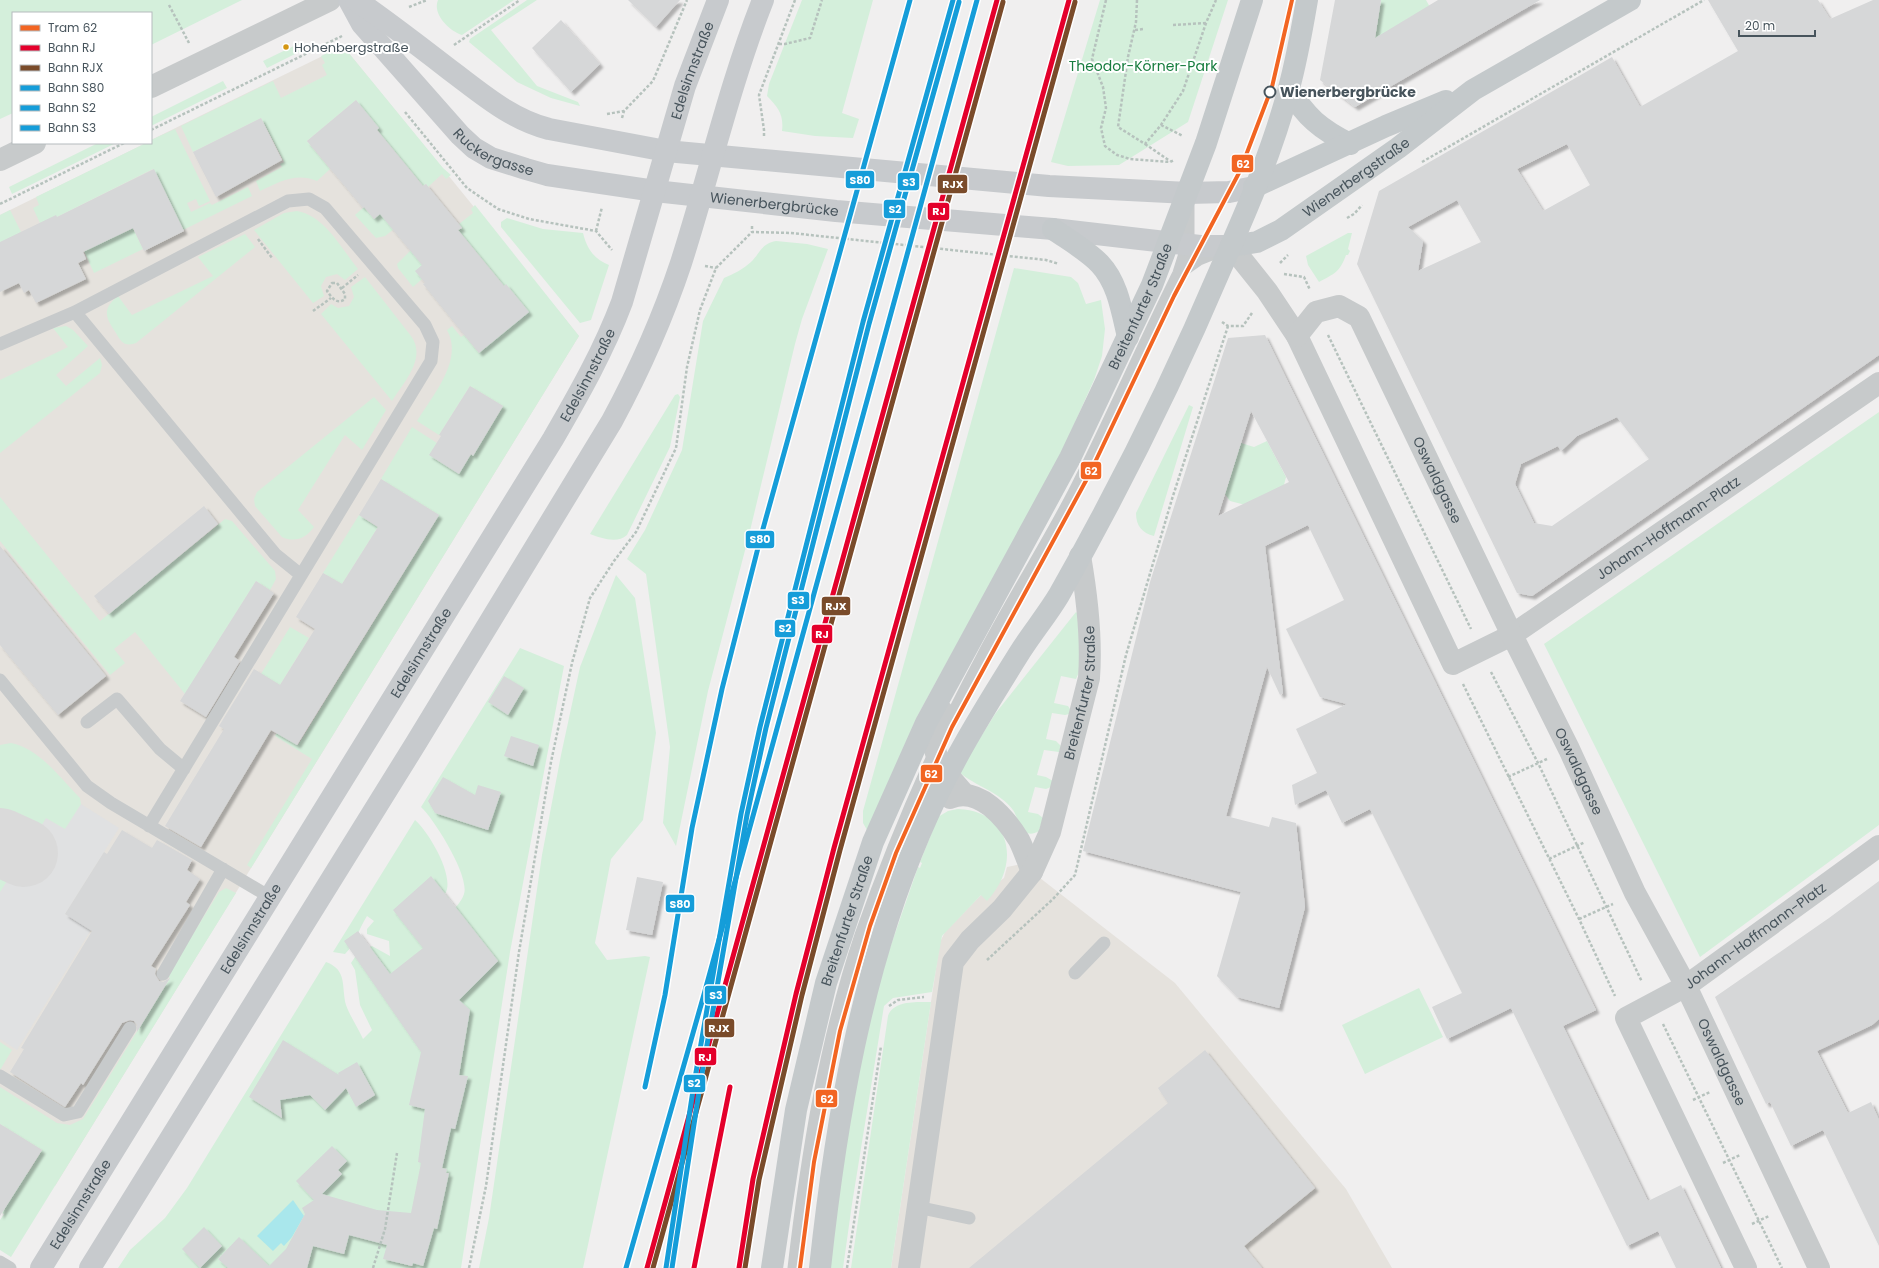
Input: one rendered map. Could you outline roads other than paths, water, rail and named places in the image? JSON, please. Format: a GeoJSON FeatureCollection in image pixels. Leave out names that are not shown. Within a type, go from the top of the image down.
{"type":"FeatureCollection","features":[{"type":"Feature","properties":{"kind":"main road","name":"Ruckergasse"},"geometry":{"type":"LineString","coordinates":[[349,0],[362,24],[460,135],[474,148],[491,158],[547,175],[656,191],[700,195]]}},
{"type":"Feature","properties":{"kind":"main road"},"geometry":{"type":"LineString","coordinates":[[356,0],[394,27],[489,100],[532,125],[549,129],[666,151],[1063,187],[1188,193],[1229,192],[1254,187]]}},
{"type":"Feature","properties":{"kind":"main road","name":"Edelsinnstraße"},"geometry":{"type":"LineString","coordinates":[[41,1268],[553,439],[581,390],[611,332],[622,302],[656,191],[666,151],[689,74],[718,0]]}},
{"type":"Feature","properties":{"kind":"main road"},"geometry":{"type":"LineString","coordinates":[[90,1268],[408,756],[612,421],[641,363],[674,282],[734,84],[763,0]]}},
{"type":"Feature","properties":{"kind":"main road","name":"Breitenfurter Straße"},"geometry":{"type":"LineString","coordinates":[[772,1268],[796,1110],[824,991],[873,842],[926,723],[995,599],[1070,458],[1152,285],[1179,244],[1188,193],[1206,143],[1252,0]]}},
{"type":"Feature","properties":{"kind":"main road"},"geometry":{"type":"LineString","coordinates":[[820,1268],[838,1125],[855,1037],[889,916],[905,870],[929,813],[967,736],[1031,635],[1056,600],[1127,471],[1194,333],[1254,187],[1289,89],[1307,0]]}},
{"type":"Feature","properties":{"kind":"main road","name":"Wienerbergstraße"},"geometry":{"type":"LineString","coordinates":[[1254,187],[1350,144],[1386,126],[1473,90],[1630,0]]}},
{"type":"Feature","properties":{"kind":"main road"},"geometry":{"type":"LineString","coordinates":[[1289,89],[1312,120],[1332,135],[1350,144]]}},
{"type":"Feature","properties":{"kind":"main road","name":"Wienerbergstraße"},"geometry":{"type":"LineString","coordinates":[[1231,246],[1257,242],[1281,230],[1398,148],[1473,90]]}},
{"type":"Feature","properties":{"kind":"main road","name":"Wienerbergbrücke"},"geometry":{"type":"LineString","coordinates":[[700,195],[798,207],[1053,229],[1179,244],[1215,247],[1231,246]]}},
{"type":"Feature","properties":{"kind":"main road"},"geometry":{"type":"LineString","coordinates":[[1053,229],[1100,263],[1114,288],[1121,306],[1128,337]]}},
{"type":"Feature","properties":{"kind":"street"},"geometry":{"type":"LineString","coordinates":[[152,86],[330,0]]}},
{"type":"Feature","properties":{"kind":"street"},"geometry":{"type":"LineString","coordinates":[[0,160],[33,144]]}},
{"type":"Feature","properties":{"kind":"street"},"geometry":{"type":"LineString","coordinates":[[1231,246],[1267,291],[1297,336]]}},
{"type":"Feature","properties":{"kind":"street","name":"Oswaldgasse"},"geometry":{"type":"LineString","coordinates":[[1297,336],[1316,312],[1339,306],[1359,316],[1512,635],[1569,749],[1634,893],[1686,986],[1819,1268]]}},
{"type":"Feature","properties":{"kind":"street","name":"Johann-Hoffmann-Platz"},"geometry":{"type":"LineString","coordinates":[[1297,336],[1453,664],[1512,635],[1879,383]]}},
{"type":"Feature","properties":{"kind":"street","name":"Breitenfurter Straße"},"geometry":{"type":"LineString","coordinates":[[909,1268],[954,962],[970,940],[1002,909],[1032,872],[1050,832],[1089,678],[1090,659],[1088,599],[1080,556]]}},
{"type":"Feature","properties":{"kind":"street","name":"Breitenfurter Straße"},"geometry":{"type":"LineString","coordinates":[[995,599],[996,608],[930,734],[940,766],[965,795],[974,797],[990,805],[1006,822],[1019,841],[1032,872]]}},
{"type":"Feature","properties":{"kind":"street"},"geometry":{"type":"LineString","coordinates":[[929,813],[940,802],[954,796],[965,795]]}},
{"type":"Feature","properties":{"kind":"street","name":"Johann-Hoffmann-Platz"},"geometry":{"type":"LineString","coordinates":[[1746,1268],[1626,1018],[1686,986],[1879,846]]}},
{"type":"Feature","properties":{"kind":"lane"},"geometry":{"type":"LineString","coordinates":[[0,344],[75,312],[288,201],[309,199],[325,208],[425,326],[433,342],[430,361],[149,826]]}},
{"type":"Feature","properties":{"kind":"lane","name":"Breitenfurter Straße"},"geometry":{"type":"LineString","coordinates":[[794,1268],[816,1118],[835,1027],[861,937],[902,824],[935,750],[982,656],[1074,494],[1179,273],[1179,244]]}},
{"type":"Feature","properties":{"kind":"lane"},"geometry":{"type":"LineString","coordinates":[[1179,273],[1199,258],[1231,246]]}},
{"type":"Feature","properties":{"kind":"lane"},"geometry":{"type":"LineString","coordinates":[[75,312],[274,554],[301,575]]}},
{"type":"Feature","properties":{"kind":"lane"},"geometry":{"type":"LineString","coordinates":[[0,680],[87,786],[111,803],[270,897]]}},
{"type":"Feature","properties":{"kind":"lane"},"geometry":{"type":"LineString","coordinates":[[87,722],[117,699],[160,749],[184,769]]}},
{"type":"Feature","properties":{"kind":"lane"},"geometry":{"type":"LineString","coordinates":[[163,974],[223,869]]}},
{"type":"Feature","properties":{"kind":"lane"},"geometry":{"type":"LineString","coordinates":[[1075,973],[1104,943]]}},
{"type":"Feature","properties":{"kind":"lane"},"geometry":{"type":"LineString","coordinates":[[0,1076],[64,1115],[78,1112],[130,1028]]}},
{"type":"Feature","properties":{"kind":"lane"},"geometry":{"type":"LineString","coordinates":[[917,1207],[969,1218]]}},
{"type":"Feature","properties":{"kind":"lane"},"geometry":{"type":"LineString","coordinates":[[0,1262],[10,1268]]}},
{"type":"Feature","properties":{"kind":"water"},"geometry":{"type":"Polygon","coordinates":[[[293,1200],[304,1216],[292,1237],[284,1246],[281,1243],[273,1251],[257,1236],[293,1200]]]}},
{"type":"Feature","properties":{"kind":"tram line","name":"62"},"geometry":{"type":"LineString","coordinates":[[800,1268],[814,1162],[840,1031],[870,926],[896,853],[952,727],[1088,477],[1174,296],[1240,171],[1272,87],[1292,0]]}},
{"type":"Feature","properties":{"kind":"rail line","name":"S80"},"geometry":{"type":"LineString","coordinates":[[645,1087],[665,995],[692,828],[722,689],[761,536],[910,0]]}},
{"type":"Feature","properties":{"kind":"rail line","name":"S2"},"geometry":{"type":"LineString","coordinates":[[666,1268],[694,1084],[741,814],[760,727],[863,322],[953,0]]}},
{"type":"Feature","properties":{"kind":"rail line","name":"S80"},"geometry":{"type":"LineString","coordinates":[[626,1268],[703,998],[977,0]]}},
{"type":"Feature","properties":{"kind":"rail line","name":"RJ"},"geometry":{"type":"LineString","coordinates":[[647,1268],[997,0]]}},
{"type":"Feature","properties":{"kind":"rail line","name":"RJ"},"geometry":{"type":"LineString","coordinates":[[739,1268],[753,1179],[796,994],[834,848],[1069,0]]}},
{"type":"Feature","properties":{"kind":"rail line","name":"S3"},"geometry":{"type":"LineString","coordinates":[[672,1268],[700,1085],[747,815],[766,728],[869,324],[959,2]]}},
{"type":"Feature","properties":{"kind":"rail line","name":"RJX"},"geometry":{"type":"LineString","coordinates":[[653,1268],[1003,2]]}},
{"type":"Feature","properties":{"kind":"rail line","name":"RJX"},"geometry":{"type":"LineString","coordinates":[[745,1268],[759,1180],[802,995],[840,850],[1075,2]]}},
{"type":"Feature","properties":{"kind":"rail line","name":"RJ"},"geometry":{"type":"LineString","coordinates":[[694,1268],[730,1087]]}},
{"type":"Feature","properties":{"kind":"place","name":"Hohenbergstraße"},"geometry":{"type":"Point","coordinates":[286,47]}},
{"type":"Feature","properties":{"kind":"place","name":"Wienerbergbrücke"},"geometry":{"type":"Point","coordinates":[1270,92]}},
{"type":"Feature","properties":{"kind":"park label","name":"Theodor-Körner-Park"},"geometry":{"type":"Point","coordinates":[1143,66]}}]}
